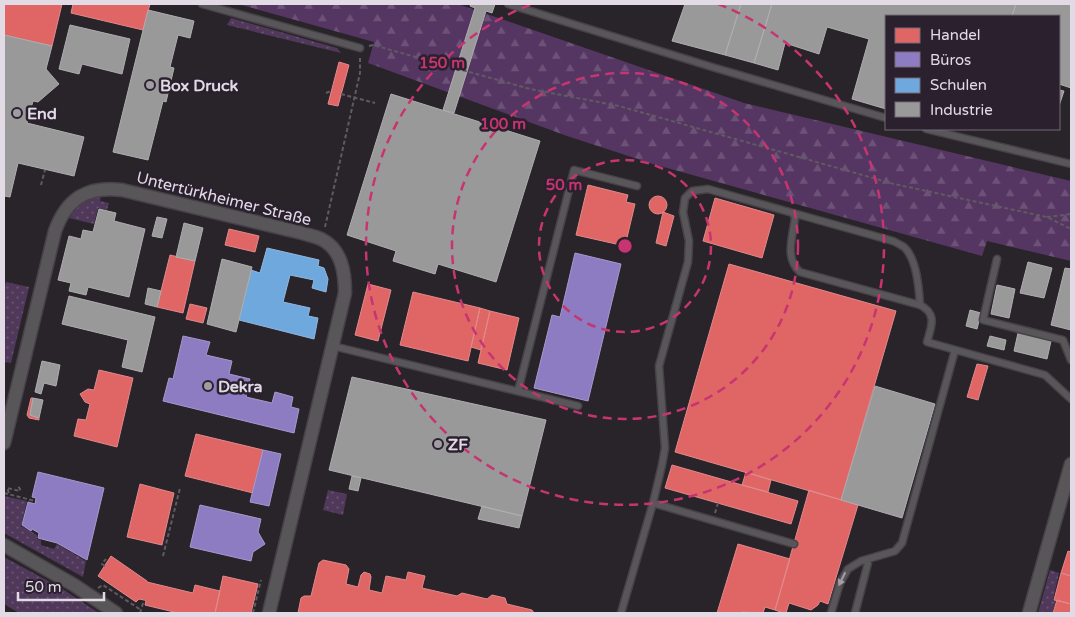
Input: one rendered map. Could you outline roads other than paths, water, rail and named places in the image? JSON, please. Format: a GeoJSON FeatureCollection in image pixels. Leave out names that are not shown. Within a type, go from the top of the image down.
{"type":"FeatureCollection","features":[{"type":"Feature","properties":{"kind":"street","name":"Untertürkheimer Straße"},"geometry":{"type":"LineString","coordinates":[[4,443],[6,420],[55,232],[63,212],[78,198],[92,190],[103,188],[122,190],[302,233],[322,240],[335,252],[342,263],[345,273],[345,293],[269,613]]}},
{"type":"Feature","properties":{"kind":"street"},"geometry":{"type":"LineString","coordinates":[[1029,613],[1071,464]]}},
{"type":"Feature","properties":{"kind":"street"},"geometry":{"type":"LineString","coordinates":[[4,545],[82,590],[116,613]]}},
{"type":"Feature","properties":{"kind":"lane"},"geometry":{"type":"LineString","coordinates":[[202,4],[360,48]]}},
{"type":"Feature","properties":{"kind":"lane"},"geometry":{"type":"LineString","coordinates":[[508,4],[885,118]]}},
{"type":"Feature","properties":{"kind":"lane"},"geometry":{"type":"LineString","coordinates":[[930,130],[1071,164]]}},
{"type":"Feature","properties":{"kind":"lane"},"geometry":{"type":"LineString","coordinates":[[518,391],[574,170],[637,186]]}},
{"type":"Feature","properties":{"kind":"lane"},"geometry":{"type":"LineString","coordinates":[[622,613],[653,503],[665,448],[659,366],[688,262],[689,253],[684,212],[686,198],[692,191],[708,188],[894,241],[905,248],[910,257],[918,280],[920,306]]}},
{"type":"Feature","properties":{"kind":"lane"},"geometry":{"type":"LineString","coordinates":[[793,213],[795,218],[790,253],[794,267],[800,272],[926,308],[932,322],[927,342],[1045,376],[1071,399]]}},
{"type":"Feature","properties":{"kind":"lane"},"geometry":{"type":"LineString","coordinates":[[997,259],[983,320],[1063,340],[1071,360]]}},
{"type":"Feature","properties":{"kind":"lane"},"geometry":{"type":"LineString","coordinates":[[333,346],[578,406]]}},
{"type":"Feature","properties":{"kind":"lane"},"geometry":{"type":"LineString","coordinates":[[831,613],[843,576],[855,564],[895,551],[902,543],[955,350]]}},
{"type":"Feature","properties":{"kind":"lane"},"geometry":{"type":"LineString","coordinates":[[653,503],[794,544]]}},
{"type":"Feature","properties":{"kind":"lane"},"geometry":{"type":"LineString","coordinates":[[855,613],[869,559]]}},
{"type":"Feature","properties":{"kind":"place","name":"Box Druck"},"geometry":{"type":"Point","coordinates":[150,85]}},
{"type":"Feature","properties":{"kind":"place","name":"End"},"geometry":{"type":"Point","coordinates":[17,113]}},
{"type":"Feature","properties":{"kind":"place","name":"Dekra"},"geometry":{"type":"Point","coordinates":[208,386]}},
{"type":"Feature","properties":{"kind":"place","name":"ZF"},"geometry":{"type":"Point","coordinates":[438,444]}}]}
